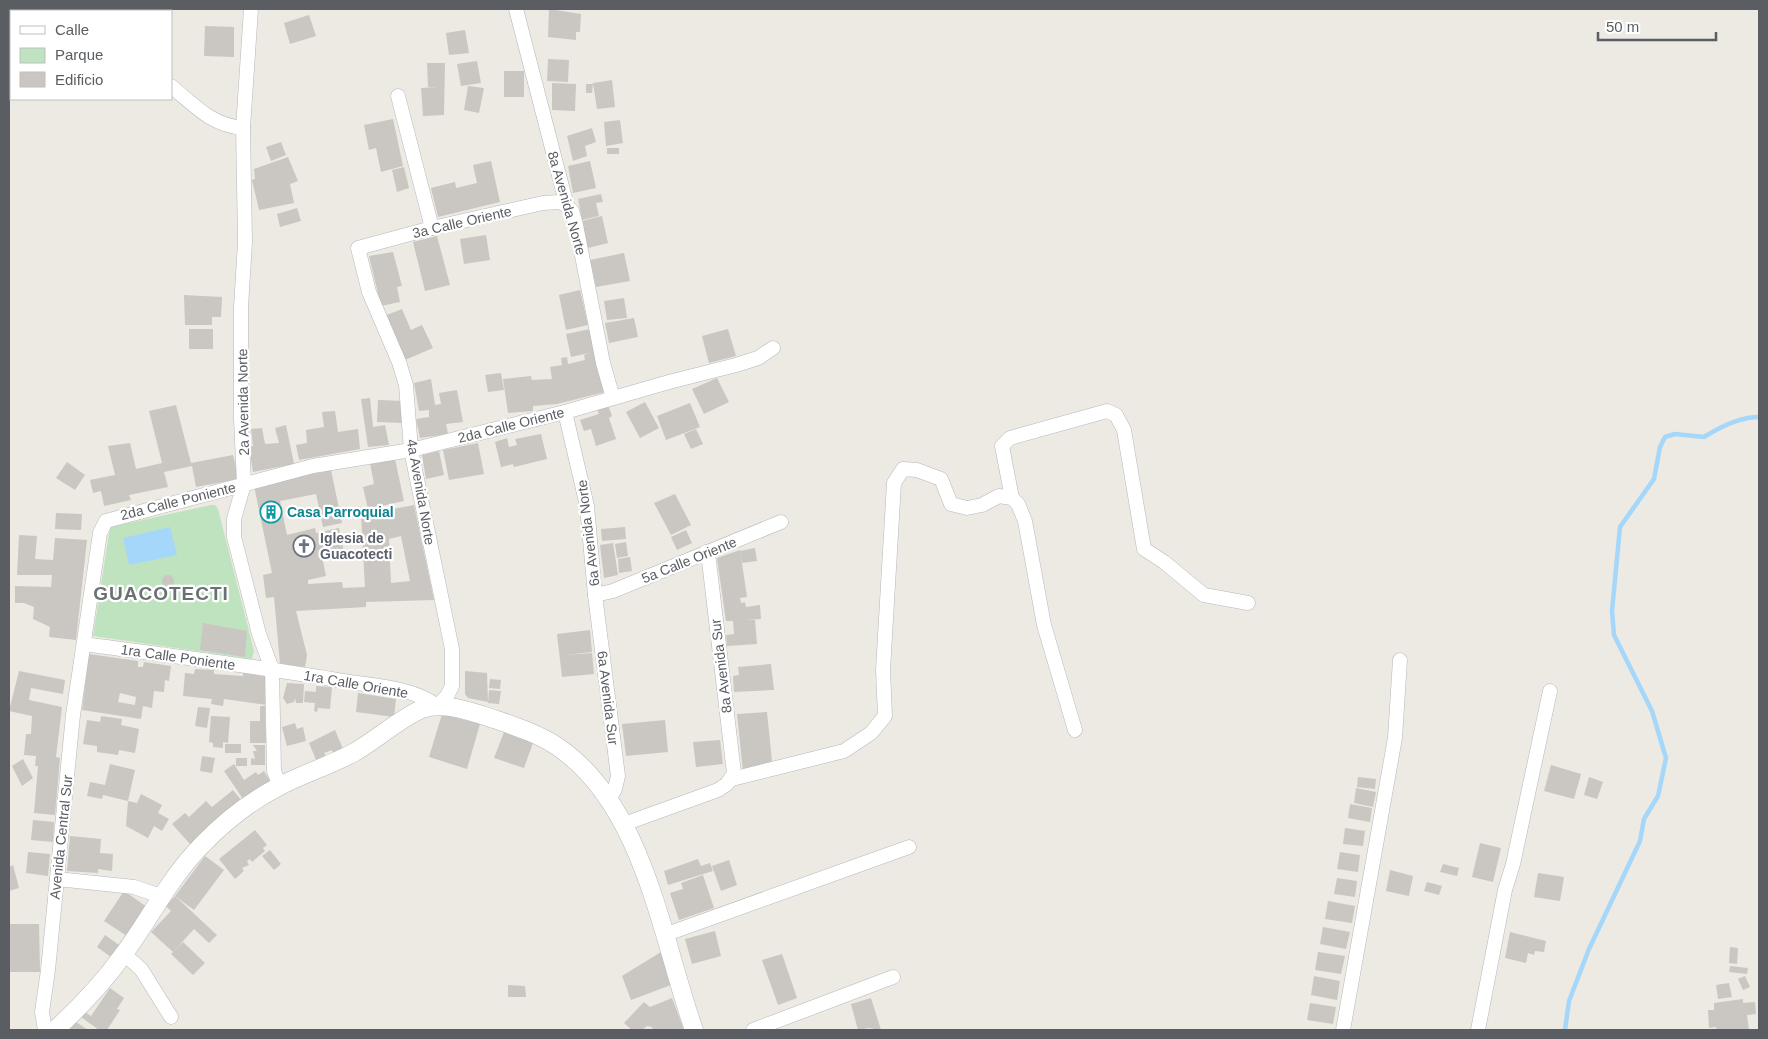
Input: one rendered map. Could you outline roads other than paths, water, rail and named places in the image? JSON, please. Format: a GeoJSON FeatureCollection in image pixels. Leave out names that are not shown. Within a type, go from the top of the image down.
{"type":"FeatureCollection","features":[{"type":"Feature","properties":{"kind":"street","name":"2a Avenida Norte"},"geometry":{"type":"LineString","coordinates":[[250,9],[243,128],[245,242],[241,307],[240,419],[244,484],[234,518],[234,537],[259,634],[272,669],[274,771],[280,786]]}},
{"type":"Feature","properties":{"kind":"street","name":"8a Avenida Norte"},"geometry":{"type":"LineString","coordinates":[[516,9],[567,206],[572,211],[576,225],[603,363],[613,398]]}},
{"type":"Feature","properties":{"kind":"street"},"geometry":{"type":"LineString","coordinates":[[172,87],[212,120],[222,125],[243,128]]}},
{"type":"Feature","properties":{"kind":"street"},"geometry":{"type":"LineString","coordinates":[[398,96],[432,228]]}},
{"type":"Feature","properties":{"kind":"street","name":"3a Calle Oriente"},"geometry":{"type":"LineString","coordinates":[[358,248],[432,228],[543,203],[560,202],[567,206]]}},
{"type":"Feature","properties":{"kind":"street","name":"4a Avenida Norte"},"geometry":{"type":"LineString","coordinates":[[358,248],[369,292],[406,385],[411,450],[452,649],[452,686],[447,696],[437,706]]}},
{"type":"Feature","properties":{"kind":"street","name":"2da Calle Oriente"},"geometry":{"type":"LineString","coordinates":[[244,484],[313,466],[411,450],[564,412],[736,365],[758,358],[773,348]]}},
{"type":"Feature","properties":{"kind":"street"},"geometry":{"type":"LineString","coordinates":[[1075,730],[1044,625],[1025,521],[1018,504],[1012,498],[1002,446],[1010,438],[1107,411],[1116,415],[1124,430],[1144,549],[1164,562],[1204,595],[1248,603]]}},
{"type":"Feature","properties":{"kind":"street","name":"6a Avenida Norte"},"geometry":{"type":"LineString","coordinates":[[564,412],[587,506],[595,595]]}},
{"type":"Feature","properties":{"kind":"street"},"geometry":{"type":"LineString","coordinates":[[624,824],[718,790],[732,779],[844,751],[871,733],[885,716],[884,670],[894,483],[903,469],[917,470],[941,479],[951,504],[967,508],[982,505],[999,496],[1012,498]]}},
{"type":"Feature","properties":{"kind":"street","name":"2da Calle Poniente"},"geometry":{"type":"LineString","coordinates":[[111,518],[244,484]]}},
{"type":"Feature","properties":{"kind":"street","name":"Avenida Central Sur"},"geometry":{"type":"LineString","coordinates":[[45,1030],[42,1012],[73,715],[102,526],[111,518]]}},
{"type":"Feature","properties":{"kind":"street","name":"5a Calle Oriente"},"geometry":{"type":"LineString","coordinates":[[595,595],[613,591],[781,522]]}},
{"type":"Feature","properties":{"kind":"street","name":"8a Avenida Sur"},"geometry":{"type":"LineString","coordinates":[[706,552],[709,561],[734,764],[732,779]]}},
{"type":"Feature","properties":{"kind":"street","name":"6a Avenida Sur"},"geometry":{"type":"LineString","coordinates":[[595,595],[618,776],[615,789],[609,800]]}},
{"type":"Feature","properties":{"kind":"street","name":"1ra Calle Poniente"},"geometry":{"type":"LineString","coordinates":[[84,644],[272,669]]}},
{"type":"Feature","properties":{"kind":"street"},"geometry":{"type":"LineString","coordinates":[[1343,1030],[1395,738],[1400,660]]}},
{"type":"Feature","properties":{"kind":"street","name":"1ra Calle Oriente"},"geometry":{"type":"LineString","coordinates":[[272,669],[404,692],[428,699],[437,706]]}},
{"type":"Feature","properties":{"kind":"street"},"geometry":{"type":"LineString","coordinates":[[1478,1030],[1504,890],[1513,864],[1550,691]]}},
{"type":"Feature","properties":{"kind":"street"},"geometry":{"type":"LineString","coordinates":[[55,1030],[89,997],[124,954],[161,896],[202,844],[247,807],[280,786],[327,767],[356,752],[417,713],[437,706],[451,707],[496,720],[554,744],[569,755],[609,800],[624,824],[647,878],[694,1030]]}},
{"type":"Feature","properties":{"kind":"street"},"geometry":{"type":"LineString","coordinates":[[664,934],[909,846]]}},
{"type":"Feature","properties":{"kind":"street"},"geometry":{"type":"LineString","coordinates":[[57,879],[134,887],[161,896]]}},
{"type":"Feature","properties":{"kind":"street"},"geometry":{"type":"LineString","coordinates":[[124,954],[141,969],[171,1017]]}},
{"type":"Feature","properties":{"kind":"street"},"geometry":{"type":"LineString","coordinates":[[753,1030],[893,977]]}},
{"type":"Feature","properties":{"kind":"water"},"geometry":{"type":"Polygon","coordinates":[[[170,527],[177,555],[129,565],[123,538],[170,527]]]}},
{"type":"Feature","properties":{"kind":"waterway"},"geometry":{"type":"LineString","coordinates":[[1565,1030],[1569,1001],[1589,949],[1640,841],[1644,819],[1658,796],[1666,758],[1652,711],[1614,635],[1612,611],[1620,527],[1654,479],[1660,447],[1665,437],[1675,434],[1704,437],[1730,423],[1759,417]]}},
{"type":"Feature","properties":{"kind":"place","name":"Casa Parroquial"},"geometry":{"type":"Point","coordinates":[271,512]}},
{"type":"Feature","properties":{"kind":"place","name":"Iglesia de Guacotecti"},"geometry":{"type":"Point","coordinates":[304,546]}},
{"type":"Feature","properties":{"kind":"district","name":"GUACOTECTI"},"geometry":{"type":"Point","coordinates":[161,593]}}]}
